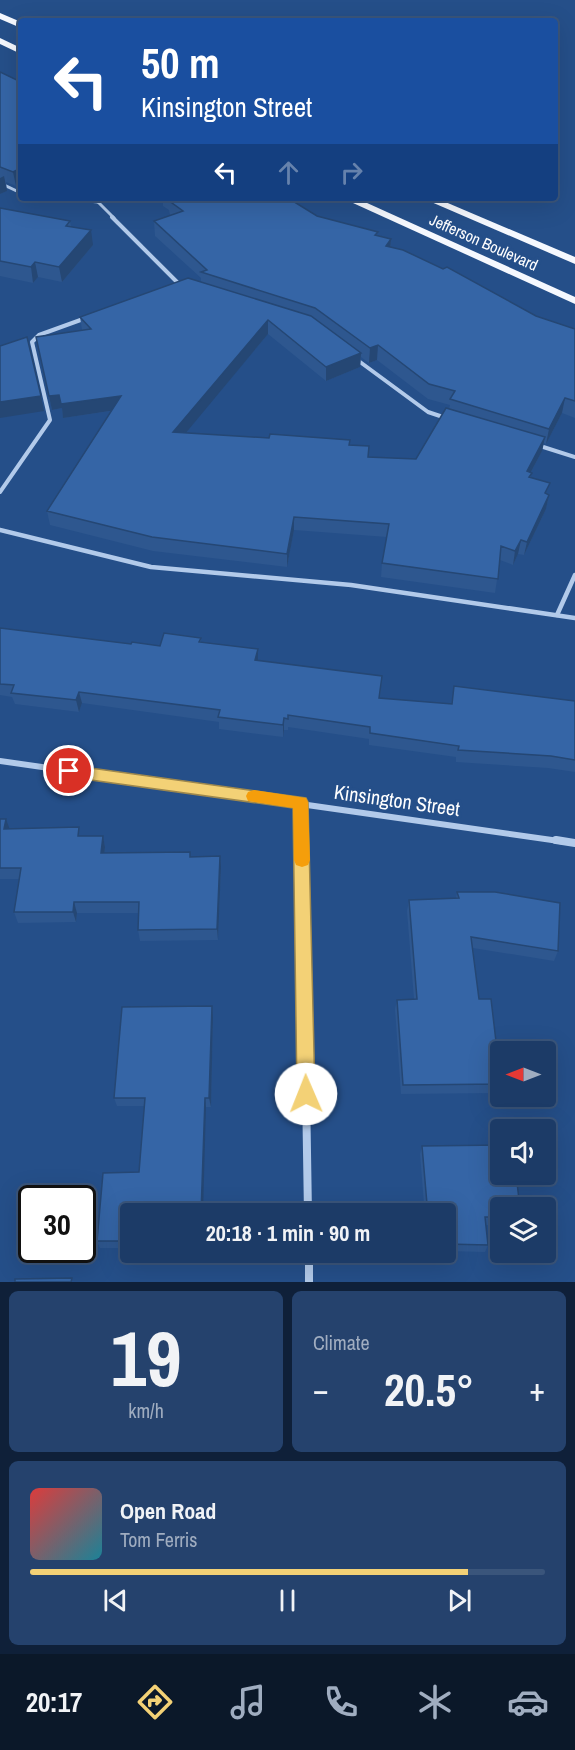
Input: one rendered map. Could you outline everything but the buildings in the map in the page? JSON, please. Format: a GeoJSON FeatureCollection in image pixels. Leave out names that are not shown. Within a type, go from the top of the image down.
{"type":"FeatureCollection","features":[{"type":"Feature","properties":{"kind":"main road"},"geometry":{"type":"LineString","coordinates":[[0,16],[18,24]]}},
{"type":"Feature","properties":{"kind":"main road"},"geometry":{"type":"LineString","coordinates":[[0,41],[18,50]]}},
{"type":"Feature","properties":{"kind":"main road","name":"Jefferson Boulevard"},"geometry":{"type":"LineString","coordinates":[[354,201],[575,302]]}},
{"type":"Feature","properties":{"kind":"main road","name":"Jefferson Boulevard"},"geometry":{"type":"LineString","coordinates":[[434,201],[575,261]]}},
{"type":"Feature","properties":{"kind":"street","name":"Kinsington Street"},"geometry":{"type":"LineString","coordinates":[[0,761],[301,802],[575,843]]}},
{"type":"Feature","properties":{"kind":"street"},"geometry":{"type":"LineString","coordinates":[[301,802],[308,1203]]}},
{"type":"Feature","properties":{"kind":"street"},"geometry":{"type":"LineString","coordinates":[[309,1263],[309,1282]]}},
{"type":"Feature","properties":{"kind":"lane"},"geometry":{"type":"LineString","coordinates":[[0,183],[18,191]]}},
{"type":"Feature","properties":{"kind":"lane"},"geometry":{"type":"LineString","coordinates":[[99,201],[179,284],[185,287]]}},
{"type":"Feature","properties":{"kind":"lane"},"geometry":{"type":"LineString","coordinates":[[171,287],[179,284]]}},
{"type":"Feature","properties":{"kind":"lane"},"geometry":{"type":"LineString","coordinates":[[0,492],[50,420],[32,342],[39,335],[92,316]]}},
{"type":"Feature","properties":{"kind":"lane"},"geometry":{"type":"LineString","coordinates":[[351,355],[428,412],[454,420]]}},
{"type":"Feature","properties":{"kind":"lane"},"geometry":{"type":"LineString","coordinates":[[531,444],[575,457]]}},
{"type":"Feature","properties":{"kind":"lane"},"geometry":{"type":"LineString","coordinates":[[0,530],[151,567],[351,585],[575,618]]}},
{"type":"Feature","properties":{"kind":"lane"},"geometry":{"type":"LineString","coordinates":[[557,615],[575,574]]}},
{"type":"Feature","properties":{"kind":"slow traffic"},"geometry":{"type":"LineString","coordinates":[[254,796],[301,802],[302,860]]}},
{"type":"Feature","properties":{"kind":"route"},"geometry":{"type":"LineString","coordinates":[[69,771],[301,802],[306,1094]]}}]}
